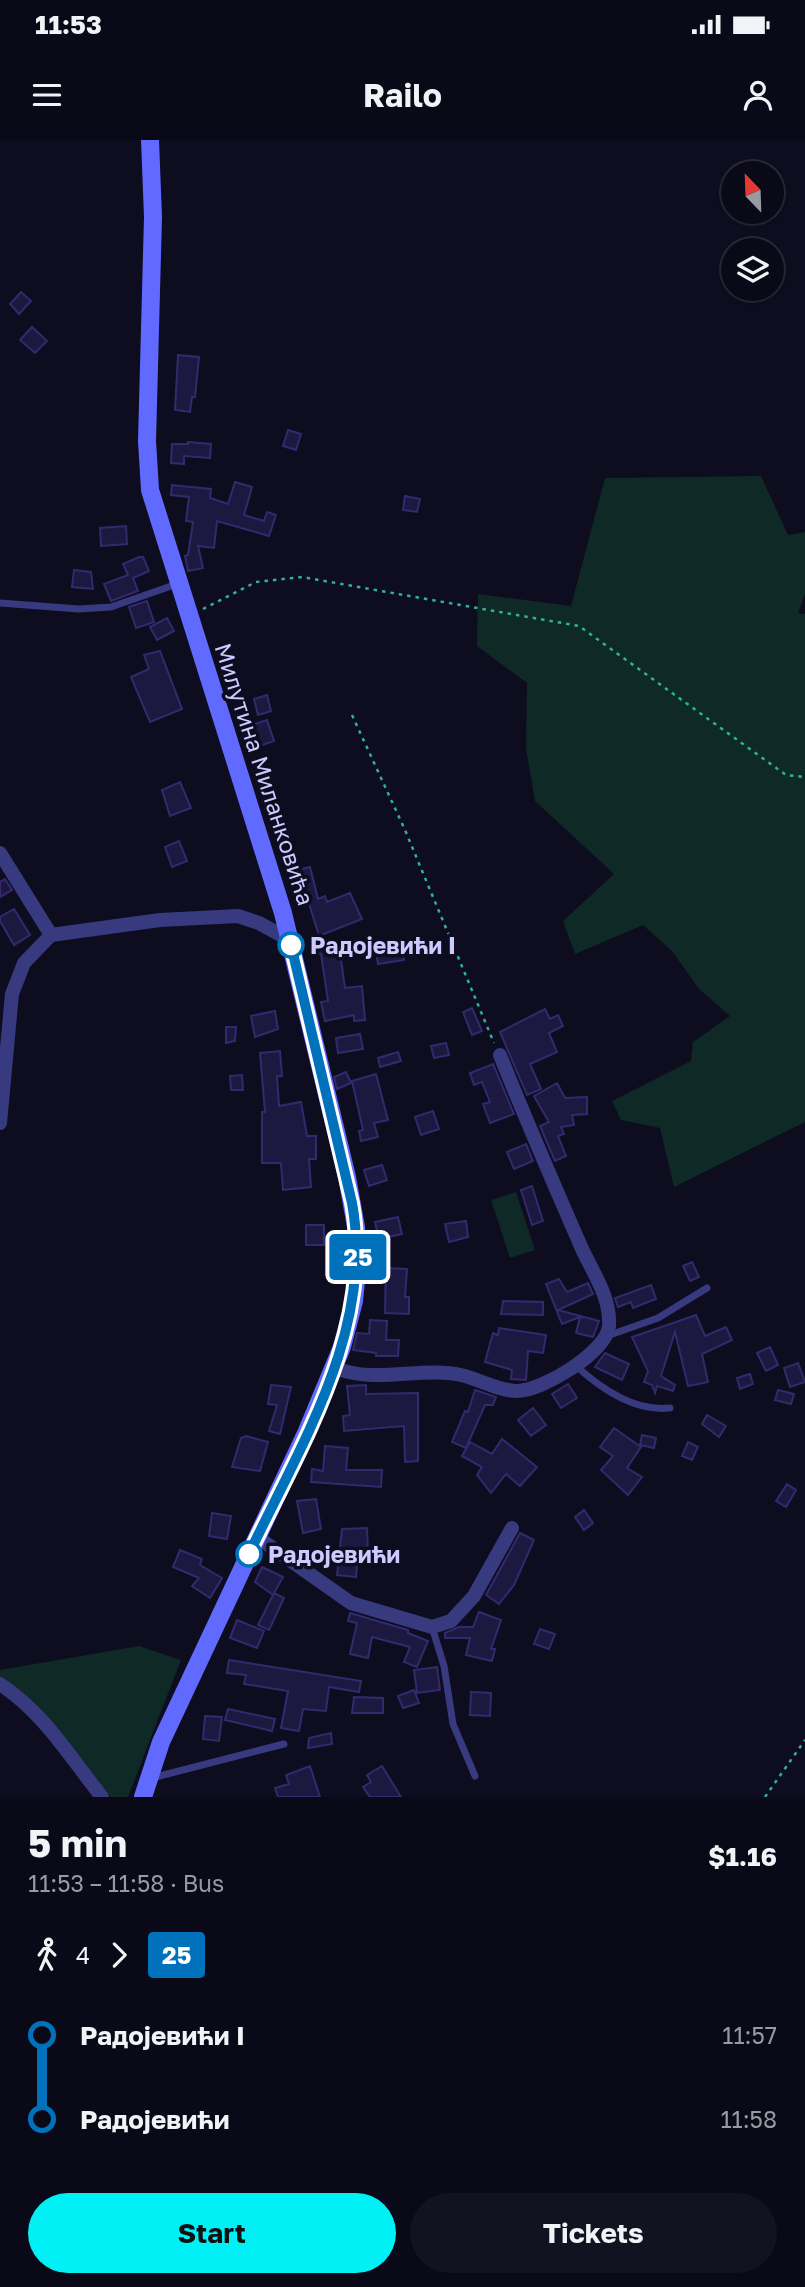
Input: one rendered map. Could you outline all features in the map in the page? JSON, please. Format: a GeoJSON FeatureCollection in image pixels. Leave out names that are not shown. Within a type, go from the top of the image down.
{"type":"FeatureCollection","features":[{"type":"Feature","properties":{"kind":"main road","name":"Милутина Миланковића"},"geometry":{"type":"LineString","coordinates":[[143,1797],[181,1698],[334,1367],[354,1301],[358,1260],[356,1227],[341,1148],[275,881],[153,501],[148,474],[147,422],[153,218],[150,140]]}},
{"type":"Feature","properties":{"kind":"street"},"geometry":{"type":"LineString","coordinates":[[0,853],[51,935]]}},
{"type":"Feature","properties":{"kind":"street"},"geometry":{"type":"LineString","coordinates":[[0,1123],[3,1060],[15,983],[31,955],[51,935],[160,920],[239,916],[259,923],[290,940]]}},
{"type":"Feature","properties":{"kind":"street"},"geometry":{"type":"LineString","coordinates":[[334,1367],[372,1374],[450,1374],[518,1391],[575,1365],[595,1351],[607,1336],[609,1322],[605,1296],[581,1249],[500,1055]]}},
{"type":"Feature","properties":{"kind":"street"},"geometry":{"type":"LineString","coordinates":[[257,1537],[351,1603],[432,1627],[451,1620],[474,1596],[512,1528]]}},
{"type":"Feature","properties":{"kind":"street"},"geometry":{"type":"LineString","coordinates":[[0,1684],[19,1697],[47,1724],[102,1797]]}},
{"type":"Feature","properties":{"kind":"lane"},"geometry":{"type":"LineString","coordinates":[[0,603],[79,609],[111,607],[178,584]]}},
{"type":"Feature","properties":{"kind":"lane"},"geometry":{"type":"LineString","coordinates":[[607,1336],[658,1318],[707,1288]]}},
{"type":"Feature","properties":{"kind":"lane"},"geometry":{"type":"LineString","coordinates":[[575,1365],[598,1384],[632,1402],[651,1409],[670,1408]]}},
{"type":"Feature","properties":{"kind":"lane"},"geometry":{"type":"LineString","coordinates":[[432,1627],[444,1666],[453,1724],[475,1776]]}},
{"type":"Feature","properties":{"kind":"lane"},"geometry":{"type":"LineString","coordinates":[[148,1779],[284,1744]]}},
{"type":"Feature","properties":{"kind":"path"},"geometry":{"type":"LineString","coordinates":[[189,617],[256,582],[302,577],[579,625],[786,775],[805,776]]}},
{"type":"Feature","properties":{"kind":"path"},"geometry":{"type":"LineString","coordinates":[[352,715],[405,830],[500,1055]]}},
{"type":"Feature","properties":{"kind":"path"},"geometry":{"type":"LineString","coordinates":[[765,1797],[805,1740]]}},
{"type":"Feature","properties":{"kind":"green space"},"geometry":{"type":"Polygon","coordinates":[[[761,476],[788,535],[805,532],[805,594],[798,613],[805,614],[805,1122],[674,1187],[660,1128],[621,1120],[612,1101],[691,1061],[693,1042],[730,1016],[699,989],[672,951],[643,925],[575,954],[563,921],[614,874],[535,801],[526,748],[527,683],[477,646],[478,594],[571,606],[605,478],[761,476]]]}},
{"type":"Feature","properties":{"kind":"green space"},"geometry":{"type":"Polygon","coordinates":[[[516,1192],[535,1250],[510,1258],[491,1200],[516,1192]]]}},
{"type":"Feature","properties":{"kind":"green space"},"geometry":{"type":"Polygon","coordinates":[[[139,1646],[181,1660],[128,1797],[111,1797],[50,1720],[0,1684],[0,1670],[139,1646]]]}},
{"type":"Feature","properties":{"kind":"building"},"geometry":{"type":"Polygon","coordinates":[[[21,292],[31,301],[19,314],[10,304],[21,292]]]}},
{"type":"Feature","properties":{"kind":"building"},"geometry":{"type":"Polygon","coordinates":[[[32,327],[47,341],[35,353],[20,340],[32,327]]]}},
{"type":"Feature","properties":{"kind":"building"},"geometry":{"type":"Polygon","coordinates":[[[178,355],[199,357],[195,397],[192,397],[190,412],[175,410],[178,355]]]}},
{"type":"Feature","properties":{"kind":"building"},"geometry":{"type":"Polygon","coordinates":[[[288,430],[301,434],[296,450],[283,446],[288,430]]]}},
{"type":"Feature","properties":{"kind":"building"},"geometry":{"type":"Polygon","coordinates":[[[172,444],[211,444],[210,458],[184,456],[184,464],[171,463],[172,444]]]}},
{"type":"Feature","properties":{"kind":"building"},"geometry":{"type":"Polygon","coordinates":[[[235,482],[252,487],[244,515],[264,521],[267,512],[276,515],[269,536],[217,521],[214,548],[198,546],[203,568],[188,571],[185,556],[188,555],[193,522],[186,521],[189,497],[171,495],[172,485],[211,489],[210,498],[228,504],[235,482]]]}},
{"type":"Feature","properties":{"kind":"building"},"geometry":{"type":"Polygon","coordinates":[[[405,496],[420,499],[417,512],[403,510],[405,496]]]}},
{"type":"Feature","properties":{"kind":"building"},"geometry":{"type":"Polygon","coordinates":[[[126,526],[127,544],[101,546],[100,528],[126,526]]]}},
{"type":"Feature","properties":{"kind":"building"},"geometry":{"type":"Polygon","coordinates":[[[143,557],[149,571],[133,578],[138,591],[111,601],[104,584],[128,575],[123,564],[143,557]]]}},
{"type":"Feature","properties":{"kind":"building"},"geometry":{"type":"Polygon","coordinates":[[[74,570],[91,572],[93,589],[72,587],[74,570]]]}},
{"type":"Feature","properties":{"kind":"building"},"geometry":{"type":"Polygon","coordinates":[[[147,601],[154,622],[136,628],[129,607],[147,601]]]}},
{"type":"Feature","properties":{"kind":"building"},"geometry":{"type":"Polygon","coordinates":[[[167,618],[174,631],[157,640],[150,627],[167,618]]]}},
{"type":"Feature","properties":{"kind":"building"},"geometry":{"type":"Polygon","coordinates":[[[160,651],[182,709],[150,722],[131,677],[149,669],[144,655],[160,651]]]}},
{"type":"Feature","properties":{"kind":"building"},"geometry":{"type":"Polygon","coordinates":[[[267,695],[271,711],[258,715],[254,699],[267,695]]]}},
{"type":"Feature","properties":{"kind":"building"},"geometry":{"type":"Polygon","coordinates":[[[267,720],[274,741],[254,748],[248,726],[267,720]]]}},
{"type":"Feature","properties":{"kind":"building"},"geometry":{"type":"Polygon","coordinates":[[[180,782],[191,808],[170,816],[162,790],[180,782]]]}},
{"type":"Feature","properties":{"kind":"building"},"geometry":{"type":"Polygon","coordinates":[[[179,841],[187,861],[172,867],[165,847],[179,841]]]}},
{"type":"Feature","properties":{"kind":"building"},"geometry":{"type":"Polygon","coordinates":[[[310,867],[318,899],[325,896],[327,902],[350,893],[362,919],[319,936],[306,894],[295,897],[289,872],[310,867]]]}},
{"type":"Feature","properties":{"kind":"building"},"geometry":{"type":"Polygon","coordinates":[[[5,879],[12,890],[0,897],[0,882],[5,879]]]}},
{"type":"Feature","properties":{"kind":"building"},"geometry":{"type":"Polygon","coordinates":[[[14,909],[30,935],[14,945],[0,917],[14,909]]]}},
{"type":"Feature","properties":{"kind":"building"},"geometry":{"type":"Polygon","coordinates":[[[362,939],[363,950],[340,953],[345,988],[362,986],[365,1020],[354,1021],[354,1015],[325,1021],[321,1002],[328,1001],[321,954],[316,954],[315,944],[362,939]]]}},
{"type":"Feature","properties":{"kind":"building"},"geometry":{"type":"Polygon","coordinates":[[[395,941],[396,946],[402,945],[404,960],[378,964],[375,944],[395,941]]]}},
{"type":"Feature","properties":{"kind":"building"},"geometry":{"type":"Polygon","coordinates":[[[472,1008],[482,1031],[472,1035],[463,1012],[472,1008]]]}},
{"type":"Feature","properties":{"kind":"building"},"geometry":{"type":"Polygon","coordinates":[[[545,1009],[550,1019],[558,1015],[563,1026],[549,1033],[557,1052],[530,1064],[541,1089],[527,1095],[500,1032],[545,1009]]]}},
{"type":"Feature","properties":{"kind":"building"},"geometry":{"type":"Polygon","coordinates":[[[275,1011],[278,1029],[255,1037],[251,1016],[275,1011]]]}},
{"type":"Feature","properties":{"kind":"building"},"geometry":{"type":"Polygon","coordinates":[[[226,1027],[236,1027],[235,1041],[226,1043],[226,1027]]]}},
{"type":"Feature","properties":{"kind":"building"},"geometry":{"type":"Polygon","coordinates":[[[360,1034],[363,1049],[338,1053],[336,1038],[360,1034]]]}},
{"type":"Feature","properties":{"kind":"building"},"geometry":{"type":"Polygon","coordinates":[[[446,1043],[449,1055],[434,1058],[431,1046],[446,1043]]]}},
{"type":"Feature","properties":{"kind":"building"},"geometry":{"type":"Polygon","coordinates":[[[280,1051],[282,1076],[277,1076],[279,1106],[301,1102],[307,1136],[316,1136],[316,1159],[309,1159],[311,1187],[283,1190],[281,1163],[262,1163],[262,1112],[265,1112],[260,1053],[280,1051]]]}},
{"type":"Feature","properties":{"kind":"building"},"geometry":{"type":"Polygon","coordinates":[[[398,1052],[401,1061],[380,1067],[378,1058],[398,1052]]]}},
{"type":"Feature","properties":{"kind":"building"},"geometry":{"type":"Polygon","coordinates":[[[493,1064],[514,1114],[490,1123],[483,1104],[490,1102],[482,1082],[474,1085],[470,1073],[493,1064]]]}},
{"type":"Feature","properties":{"kind":"building"},"geometry":{"type":"Polygon","coordinates":[[[346,1072],[351,1083],[337,1089],[334,1077],[346,1072]]]}},
{"type":"Feature","properties":{"kind":"building"},"geometry":{"type":"Polygon","coordinates":[[[376,1074],[388,1120],[374,1123],[378,1137],[361,1141],[359,1131],[363,1130],[352,1081],[376,1074]]]}},
{"type":"Feature","properties":{"kind":"building"},"geometry":{"type":"Polygon","coordinates":[[[242,1075],[243,1090],[231,1090],[230,1076],[242,1075]]]}},
{"type":"Feature","properties":{"kind":"building"},"geometry":{"type":"Polygon","coordinates":[[[557,1083],[565,1098],[587,1097],[587,1114],[572,1115],[574,1125],[561,1127],[564,1134],[558,1136],[566,1156],[555,1161],[540,1126],[549,1122],[534,1096],[557,1083]]]}},
{"type":"Feature","properties":{"kind":"building"},"geometry":{"type":"Polygon","coordinates":[[[433,1111],[439,1129],[421,1135],[415,1117],[433,1111]]]}},
{"type":"Feature","properties":{"kind":"building"},"geometry":{"type":"Polygon","coordinates":[[[526,1144],[533,1161],[514,1169],[507,1152],[526,1144]]]}},
{"type":"Feature","properties":{"kind":"building"},"geometry":{"type":"Polygon","coordinates":[[[382,1165],[387,1180],[369,1186],[364,1170],[382,1165]]]}},
{"type":"Feature","properties":{"kind":"building"},"geometry":{"type":"Polygon","coordinates":[[[532,1186],[543,1221],[532,1225],[521,1190],[532,1186]]]}},
{"type":"Feature","properties":{"kind":"building"},"geometry":{"type":"Polygon","coordinates":[[[398,1217],[402,1234],[379,1239],[375,1222],[398,1217]]]}},
{"type":"Feature","properties":{"kind":"building"},"geometry":{"type":"Polygon","coordinates":[[[466,1221],[468,1237],[449,1242],[445,1224],[466,1221]]]}},
{"type":"Feature","properties":{"kind":"building"},"geometry":{"type":"Polygon","coordinates":[[[306,1225],[324,1225],[324,1245],[306,1245],[306,1225]]]}},
{"type":"Feature","properties":{"kind":"building"},"geometry":{"type":"Polygon","coordinates":[[[692,1262],[699,1277],[690,1281],[683,1266],[692,1262]]]}},
{"type":"Feature","properties":{"kind":"building"},"geometry":{"type":"Polygon","coordinates":[[[386,1268],[407,1269],[405,1297],[409,1297],[409,1314],[385,1313],[386,1268]]]}},
{"type":"Feature","properties":{"kind":"building"},"geometry":{"type":"Polygon","coordinates":[[[559,1279],[567,1292],[588,1283],[593,1294],[558,1310],[599,1321],[593,1337],[576,1333],[580,1317],[562,1324],[546,1284],[559,1279]]]}},
{"type":"Feature","properties":{"kind":"building"},"geometry":{"type":"Polygon","coordinates":[[[651,1285],[656,1299],[633,1308],[631,1302],[618,1307],[615,1298],[651,1285]]]}},
{"type":"Feature","properties":{"kind":"building"},"geometry":{"type":"Polygon","coordinates":[[[503,1301],[543,1302],[543,1315],[501,1314],[503,1301]]]}},
{"type":"Feature","properties":{"kind":"building"},"geometry":{"type":"Polygon","coordinates":[[[696,1315],[705,1336],[726,1327],[732,1340],[702,1354],[708,1382],[688,1386],[675,1332],[661,1376],[675,1385],[673,1391],[657,1386],[655,1393],[652,1385],[644,1382],[648,1371],[632,1337],[696,1315]]]}},
{"type":"Feature","properties":{"kind":"building"},"geometry":{"type":"Polygon","coordinates":[[[370,1320],[387,1321],[386,1340],[399,1340],[398,1356],[376,1356],[376,1353],[353,1350],[357,1333],[369,1334],[370,1320]]]}},
{"type":"Feature","properties":{"kind":"building"},"geometry":{"type":"Polygon","coordinates":[[[499,1328],[546,1335],[543,1353],[528,1351],[526,1380],[511,1379],[512,1370],[485,1362],[493,1333],[498,1335],[499,1328]]]}},
{"type":"Feature","properties":{"kind":"building"},"geometry":{"type":"Polygon","coordinates":[[[770,1347],[778,1365],[766,1371],[757,1353],[770,1347]]]}},
{"type":"Feature","properties":{"kind":"building"},"geometry":{"type":"Polygon","coordinates":[[[605,1353],[629,1364],[622,1380],[595,1367],[605,1353]]]}},
{"type":"Feature","properties":{"kind":"building"},"geometry":{"type":"Polygon","coordinates":[[[798,1363],[805,1382],[790,1387],[784,1368],[798,1363]]]}},
{"type":"Feature","properties":{"kind":"building"},"geometry":{"type":"Polygon","coordinates":[[[750,1374],[753,1384],[740,1389],[737,1378],[750,1374]]]}},
{"type":"Feature","properties":{"kind":"building"},"geometry":{"type":"Polygon","coordinates":[[[568,1384],[577,1398],[561,1408],[552,1394],[568,1384]]]}},
{"type":"Feature","properties":{"kind":"building"},"geometry":{"type":"Polygon","coordinates":[[[271,1385],[291,1387],[280,1434],[269,1431],[277,1405],[268,1404],[271,1385]]]}},
{"type":"Feature","properties":{"kind":"building"},"geometry":{"type":"Polygon","coordinates":[[[366,1385],[366,1394],[418,1393],[418,1461],[405,1462],[404,1426],[344,1431],[343,1416],[350,1415],[347,1386],[366,1385]]]}},
{"type":"Feature","properties":{"kind":"building"},"geometry":{"type":"Polygon","coordinates":[[[475,1390],[496,1397],[493,1405],[485,1405],[466,1448],[452,1442],[465,1411],[468,1412],[475,1390]]]}},
{"type":"Feature","properties":{"kind":"building"},"geometry":{"type":"Polygon","coordinates":[[[778,1390],[794,1394],[791,1404],[775,1400],[778,1390]]]}},
{"type":"Feature","properties":{"kind":"building"},"geometry":{"type":"Polygon","coordinates":[[[533,1408],[546,1425],[531,1436],[518,1420],[533,1408]]]}},
{"type":"Feature","properties":{"kind":"building"},"geometry":{"type":"Polygon","coordinates":[[[707,1415],[726,1426],[719,1437],[702,1424],[707,1415]]]}},
{"type":"Feature","properties":{"kind":"building"},"geometry":{"type":"Polygon","coordinates":[[[614,1428],[641,1447],[627,1468],[642,1477],[628,1495],[601,1470],[613,1456],[600,1447],[614,1428]]]}},
{"type":"Feature","properties":{"kind":"building"},"geometry":{"type":"Polygon","coordinates":[[[642,1435],[656,1438],[654,1448],[640,1445],[642,1435]]]}},
{"type":"Feature","properties":{"kind":"building"},"geometry":{"type":"Polygon","coordinates":[[[246,1436],[268,1442],[260,1471],[232,1467],[241,1438],[246,1436]]]}},
{"type":"Feature","properties":{"kind":"building"},"geometry":{"type":"Polygon","coordinates":[[[502,1439],[537,1467],[520,1486],[506,1474],[491,1493],[477,1475],[482,1467],[462,1456],[470,1442],[492,1454],[502,1439]]]}},
{"type":"Feature","properties":{"kind":"building"},"geometry":{"type":"Polygon","coordinates":[[[688,1442],[698,1447],[692,1460],[682,1456],[688,1442]]]}},
{"type":"Feature","properties":{"kind":"building"},"geometry":{"type":"Polygon","coordinates":[[[325,1446],[348,1448],[346,1470],[382,1470],[381,1487],[311,1482],[312,1469],[323,1471],[325,1446]]]}},
{"type":"Feature","properties":{"kind":"building"},"geometry":{"type":"Polygon","coordinates":[[[787,1484],[796,1490],[786,1507],[776,1501],[787,1484]]]}},
{"type":"Feature","properties":{"kind":"building"},"geometry":{"type":"Polygon","coordinates":[[[316,1499],[321,1529],[303,1533],[297,1501],[316,1499]]]}},
{"type":"Feature","properties":{"kind":"building"},"geometry":{"type":"Polygon","coordinates":[[[584,1510],[593,1523],[584,1530],[575,1517],[584,1510]]]}},
{"type":"Feature","properties":{"kind":"building"},"geometry":{"type":"Polygon","coordinates":[[[212,1513],[231,1516],[227,1539],[209,1536],[212,1513]]]}},
{"type":"Feature","properties":{"kind":"building"},"geometry":{"type":"Polygon","coordinates":[[[367,1528],[368,1554],[358,1554],[356,1577],[337,1575],[342,1529],[367,1528]]]}},
{"type":"Feature","properties":{"kind":"building"},"geometry":{"type":"Polygon","coordinates":[[[520,1533],[534,1540],[514,1585],[499,1604],[486,1595],[520,1533]]]}},
{"type":"Feature","properties":{"kind":"building"},"geometry":{"type":"Polygon","coordinates":[[[180,1550],[202,1559],[200,1565],[222,1578],[210,1598],[192,1586],[199,1578],[173,1567],[180,1550]]]}},
{"type":"Feature","properties":{"kind":"building"},"geometry":{"type":"Polygon","coordinates":[[[262,1567],[283,1577],[274,1593],[284,1598],[269,1630],[258,1625],[273,1595],[255,1582],[262,1567]]]}},
{"type":"Feature","properties":{"kind":"building"},"geometry":{"type":"Polygon","coordinates":[[[479,1612],[501,1620],[491,1649],[495,1649],[492,1661],[466,1655],[470,1638],[445,1638],[445,1633],[459,1627],[473,1627],[479,1612]]]}},
{"type":"Feature","properties":{"kind":"building"},"geometry":{"type":"Polygon","coordinates":[[[350,1613],[408,1630],[408,1633],[428,1641],[417,1667],[404,1662],[410,1647],[372,1637],[368,1658],[350,1654],[357,1623],[348,1621],[350,1613]]]}},
{"type":"Feature","properties":{"kind":"building"},"geometry":{"type":"Polygon","coordinates":[[[237,1620],[264,1631],[257,1648],[230,1638],[237,1620]]]}},
{"type":"Feature","properties":{"kind":"building"},"geometry":{"type":"Polygon","coordinates":[[[540,1629],[555,1634],[549,1649],[534,1644],[540,1629]]]}},
{"type":"Feature","properties":{"kind":"building"},"geometry":{"type":"Polygon","coordinates":[[[229,1660],[361,1681],[359,1692],[329,1687],[326,1711],[303,1709],[299,1731],[281,1728],[288,1691],[244,1684],[246,1675],[227,1673],[229,1660]]]}},
{"type":"Feature","properties":{"kind":"building"},"geometry":{"type":"Polygon","coordinates":[[[437,1667],[440,1690],[417,1693],[414,1670],[437,1667]]]}},
{"type":"Feature","properties":{"kind":"building"},"geometry":{"type":"Polygon","coordinates":[[[414,1690],[419,1703],[403,1708],[398,1696],[414,1690]]]}},
{"type":"Feature","properties":{"kind":"building"},"geometry":{"type":"Polygon","coordinates":[[[471,1692],[491,1693],[490,1716],[470,1715],[471,1692]]]}},
{"type":"Feature","properties":{"kind":"building"},"geometry":{"type":"Polygon","coordinates":[[[354,1697],[383,1698],[383,1713],[352,1713],[354,1697]]]}},
{"type":"Feature","properties":{"kind":"building"},"geometry":{"type":"Polygon","coordinates":[[[228,1709],[275,1719],[272,1731],[225,1720],[228,1709]]]}},
{"type":"Feature","properties":{"kind":"building"},"geometry":{"type":"Polygon","coordinates":[[[205,1716],[222,1717],[219,1741],[203,1739],[205,1716]]]}},
{"type":"Feature","properties":{"kind":"building"},"geometry":{"type":"Polygon","coordinates":[[[331,1733],[332,1744],[308,1748],[309,1738],[331,1733]]]}},
{"type":"Feature","properties":{"kind":"building"},"geometry":{"type":"Polygon","coordinates":[[[310,1766],[320,1797],[278,1797],[275,1788],[289,1784],[286,1775],[310,1766]]]}},
{"type":"Feature","properties":{"kind":"building"},"geometry":{"type":"Polygon","coordinates":[[[382,1766],[401,1797],[370,1797],[363,1787],[371,1782],[367,1775],[382,1766]]]}},
{"type":"Feature","properties":{"kind":"bus line","name":"25"},"geometry":{"type":"LineString","coordinates":[[249,1554],[307,1431],[342,1347],[356,1289],[358,1260],[356,1227],[341,1148],[291,945]]}},
{"type":"Feature","properties":{"kind":"place","name":"Радојевићи I"},"geometry":{"type":"Point","coordinates":[291,945]}},
{"type":"Feature","properties":{"kind":"place","name":"Радојевићи"},"geometry":{"type":"Point","coordinates":[249,1554]}}]}
